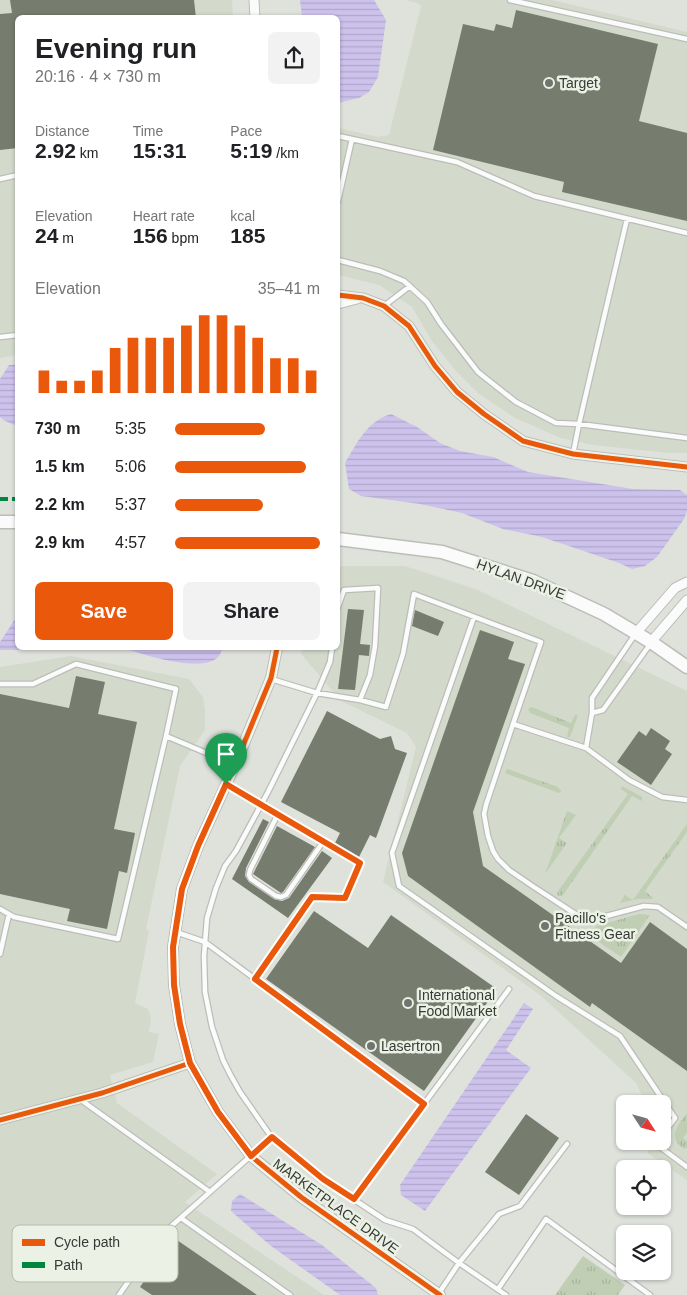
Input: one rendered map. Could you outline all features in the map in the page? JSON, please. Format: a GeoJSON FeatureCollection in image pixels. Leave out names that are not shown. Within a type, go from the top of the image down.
{"type":"FeatureCollection","features":[{"type":"Feature","properties":{"kind":"main road"},"geometry":{"type":"LineString","coordinates":[[0,522],[15,522]]}},
{"type":"Feature","properties":{"kind":"main road","name":"HYLAN DRIVE"},"geometry":{"type":"LineString","coordinates":[[340,539],[442,552],[533,581],[604,614],[651,642],[687,667]]}},
{"type":"Feature","properties":{"kind":"street"},"geometry":{"type":"LineString","coordinates":[[254,0],[255,15]]}},
{"type":"Feature","properties":{"kind":"street"},"geometry":{"type":"LineString","coordinates":[[340,295],[363,298],[384,306],[408,326],[435,366],[457,392],[484,414],[523,441],[573,454],[687,467]]}},
{"type":"Feature","properties":{"kind":"street"},"geometry":{"type":"LineString","coordinates":[[340,304],[363,298]]}},
{"type":"Feature","properties":{"kind":"street"},"geometry":{"type":"LineString","coordinates":[[636,633],[675,588],[687,582]]}},
{"type":"Feature","properties":{"kind":"street"},"geometry":{"type":"LineString","coordinates":[[651,642],[687,600]]}},
{"type":"Feature","properties":{"kind":"street","name":"MARKETPLACE DRIVE"},"geometry":{"type":"LineString","coordinates":[[277,650],[271,678],[235,765],[198,846],[182,889],[173,947],[174,985],[180,1024],[190,1063],[218,1112],[251,1156],[300,1197],[439,1295]]}},
{"type":"Feature","properties":{"kind":"street"},"geometry":{"type":"LineString","coordinates":[[0,1120],[102,1093],[190,1063]]}},
{"type":"Feature","properties":{"kind":"lane"},"geometry":{"type":"LineString","coordinates":[[510,0],[687,39]]}},
{"type":"Feature","properties":{"kind":"lane"},"geometry":{"type":"LineString","coordinates":[[340,136],[457,162],[534,196],[687,233]]}},
{"type":"Feature","properties":{"kind":"lane"},"geometry":{"type":"LineString","coordinates":[[340,192],[352,139]]}},
{"type":"Feature","properties":{"kind":"lane"},"geometry":{"type":"LineString","coordinates":[[0,179],[15,176]]}},
{"type":"Feature","properties":{"kind":"lane"},"geometry":{"type":"LineString","coordinates":[[573,454],[627,219]]}},
{"type":"Feature","properties":{"kind":"lane"},"geometry":{"type":"LineString","coordinates":[[340,261],[380,271],[404,281],[427,302],[441,324],[478,372],[516,402],[556,423],[579,424],[687,438]]}},
{"type":"Feature","properties":{"kind":"lane"},"geometry":{"type":"LineString","coordinates":[[384,306],[410,286]]}},
{"type":"Feature","properties":{"kind":"lane"},"geometry":{"type":"LineString","coordinates":[[0,337],[15,335]]}},
{"type":"Feature","properties":{"kind":"lane"},"geometry":{"type":"LineString","coordinates":[[340,601],[344,590],[378,588],[375,646],[370,675],[360,700]]}},
{"type":"Feature","properties":{"kind":"lane"},"geometry":{"type":"LineString","coordinates":[[271,678],[317,693],[360,700],[386,707],[402,654],[414,594],[540,642],[484,814],[491,845],[498,859],[509,870],[580,917],[595,919],[644,906],[658,907],[687,927]]}},
{"type":"Feature","properties":{"kind":"lane"},"geometry":{"type":"LineString","coordinates":[[474,617],[392,854],[399,886],[556,996],[620,1036],[660,1095]]}},
{"type":"Feature","properties":{"kind":"lane"},"geometry":{"type":"LineString","coordinates":[[586,748],[592,713],[592,698],[636,633]]}},
{"type":"Feature","properties":{"kind":"lane"},"geometry":{"type":"LineString","coordinates":[[592,713],[603,710],[651,642]]}},
{"type":"Feature","properties":{"kind":"lane"},"geometry":{"type":"LineString","coordinates":[[332,650],[330,662],[317,693],[260,806],[220,877],[207,918],[205,942],[205,992],[212,1027],[222,1055],[240,1092],[272,1137],[323,1179],[385,1220],[413,1229],[459,1264],[506,1295]]}},
{"type":"Feature","properties":{"kind":"lane"},"geometry":{"type":"LineString","coordinates":[[0,684],[33,684],[76,664],[176,689],[118,940],[14,917],[0,909]]}},
{"type":"Feature","properties":{"kind":"lane"},"geometry":{"type":"LineString","coordinates":[[513,724],[586,748],[629,780],[662,797],[687,800]]}},
{"type":"Feature","properties":{"kind":"lane"},"geometry":{"type":"LineString","coordinates":[[166,736],[235,765]]}},
{"type":"Feature","properties":{"kind":"lane"},"geometry":{"type":"LineString","coordinates":[[226,784],[260,806],[360,863],[345,898],[312,897],[255,979]]}},
{"type":"Feature","properties":{"kind":"lane"},"geometry":{"type":"LineString","coordinates":[[277,816],[249,875],[251,879],[276,896],[286,895],[323,842]]}},
{"type":"Feature","properties":{"kind":"lane"},"geometry":{"type":"LineString","coordinates":[[0,954],[9,914]]}},
{"type":"Feature","properties":{"kind":"lane"},"geometry":{"type":"LineString","coordinates":[[176,932],[205,942],[424,1104]]}},
{"type":"Feature","properties":{"kind":"lane"},"geometry":{"type":"LineString","coordinates":[[354,1199],[509,989]]}},
{"type":"Feature","properties":{"kind":"lane"},"geometry":{"type":"LineString","coordinates":[[80,1099],[210,1192]]}},
{"type":"Feature","properties":{"kind":"lane"},"geometry":{"type":"LineString","coordinates":[[671,1112],[675,1118],[671,1124]]}},
{"type":"Feature","properties":{"kind":"lane"},"geometry":{"type":"LineString","coordinates":[[173,1225],[272,1137]]}},
{"type":"Feature","properties":{"kind":"lane"},"geometry":{"type":"LineString","coordinates":[[439,1295],[459,1264],[499,1214],[520,1206],[567,1144]]}},
{"type":"Feature","properties":{"kind":"lane"},"geometry":{"type":"LineString","coordinates":[[664,1150],[687,1166]]}},
{"type":"Feature","properties":{"kind":"lane"},"geometry":{"type":"LineString","coordinates":[[181,1218],[290,1295]]}},
{"type":"Feature","properties":{"kind":"lane"},"geometry":{"type":"LineString","coordinates":[[498,1289],[546,1219],[650,1295]]}},
{"type":"Feature","properties":{"kind":"lane"},"geometry":{"type":"LineString","coordinates":[[119,1295],[128,1282]]}},
{"type":"Feature","properties":{"kind":"shaded area"},"geometry":{"type":"Polygon","coordinates":[[[0,0],[232,0],[233,15],[15,15],[15,355],[0,358],[0,0]]]}},
{"type":"Feature","properties":{"kind":"shaded area"},"geometry":{"type":"Polygon","coordinates":[[[300,0],[374,0],[386,20],[378,77],[369,92],[359,98],[340,103],[340,15],[302,15],[300,0]]]}},
{"type":"Feature","properties":{"kind":"shaded area"},"geometry":{"type":"Polygon","coordinates":[[[405,0],[552,0],[687,32],[687,453],[669,453],[593,445],[561,438],[515,418],[478,393],[455,370],[432,341],[412,307],[379,285],[340,275],[340,128],[378,137],[389,135],[421,6],[405,0]]]}},
{"type":"Feature","properties":{"kind":"shaded area"},"geometry":{"type":"Polygon","coordinates":[[[9,365],[15,365],[15,425],[0,417],[0,379],[9,365]]]}},
{"type":"Feature","properties":{"kind":"shaded area"},"geometry":{"type":"Polygon","coordinates":[[[391,414],[417,427],[440,443],[460,451],[493,457],[528,472],[633,489],[680,490],[687,495],[687,511],[684,519],[657,557],[645,566],[632,569],[542,537],[503,529],[462,513],[420,504],[361,496],[349,489],[345,463],[369,427],[391,414]]]}},
{"type":"Feature","properties":{"kind":"shaded area"},"geometry":{"type":"Polygon","coordinates":[[[340,566],[405,566],[478,590],[687,691],[687,1180],[671,1169],[671,1160],[657,1160],[647,1153],[648,1150],[671,1150],[671,1095],[642,1095],[636,1083],[540,995],[383,882],[416,747],[407,733],[341,701],[301,654],[302,650],[340,650],[340,566]]]}},
{"type":"Feature","properties":{"kind":"shaded area"},"geometry":{"type":"Polygon","coordinates":[[[15,619],[15,650],[0,650],[0,642],[15,619]]]}},
{"type":"Feature","properties":{"kind":"shaded area"},"geometry":{"type":"Polygon","coordinates":[[[130,650],[221,650],[218,657],[208,662],[194,664],[130,650]]]}},
{"type":"Feature","properties":{"kind":"shaded area"},"geometry":{"type":"Polygon","coordinates":[[[71,656],[189,679],[203,697],[205,730],[180,766],[146,929],[149,931],[135,1003],[148,1009],[151,1018],[149,1032],[159,1034],[153,1062],[110,1075],[117,1103],[217,1174],[185,1202],[324,1295],[0,1295],[0,667],[71,656]]]}},
{"type":"Feature","properties":{"kind":"shaded area"},"geometry":{"type":"Polygon","coordinates":[[[524,1003],[533,1009],[506,1050],[531,1068],[425,1211],[401,1195],[400,1185],[524,1003]]]}},
{"type":"Feature","properties":{"kind":"shaded area"},"geometry":{"type":"Polygon","coordinates":[[[240,1194],[322,1245],[376,1288],[378,1295],[340,1295],[271,1246],[231,1211],[232,1201],[240,1194]]]}},
{"type":"Feature","properties":{"kind":"green space"},"geometry":{"type":"Polygon","coordinates":[[[532,707],[571,723],[575,715],[578,715],[570,737],[567,737],[569,728],[530,713],[528,709],[532,707]]]}},
{"type":"Feature","properties":{"kind":"green space"},"geometry":{"type":"Polygon","coordinates":[[[507,769],[558,787],[561,791],[559,793],[507,774],[505,772],[507,769]]]}},
{"type":"Feature","properties":{"kind":"green space"},"geometry":{"type":"Polygon","coordinates":[[[622,786],[642,797],[642,801],[632,796],[563,895],[559,896],[557,894],[558,891],[628,794],[621,789],[622,786]]]}},
{"type":"Feature","properties":{"kind":"green space"},"geometry":{"type":"Polygon","coordinates":[[[567,811],[576,815],[559,838],[567,843],[545,874],[567,811]]]}},
{"type":"Feature","properties":{"kind":"green space"},"geometry":{"type":"Polygon","coordinates":[[[687,824],[687,832],[645,891],[653,899],[638,899],[620,903],[625,895],[633,900],[687,824]]]}},
{"type":"Feature","properties":{"kind":"green space"},"geometry":{"type":"Polygon","coordinates":[[[639,914],[650,915],[621,957],[590,936],[596,926],[639,914]]]}},
{"type":"Feature","properties":{"kind":"green space"},"geometry":{"type":"Polygon","coordinates":[[[687,1113],[687,1133],[683,1138],[687,1141],[687,1148],[684,1149],[676,1140],[675,1131],[687,1113]]]}},
{"type":"Feature","properties":{"kind":"green space"},"geometry":{"type":"Polygon","coordinates":[[[583,1256],[625,1285],[618,1295],[555,1295],[583,1256]]]}},
{"type":"Feature","properties":{"kind":"building"},"geometry":{"type":"Polygon","coordinates":[[[10,0],[194,0],[196,15],[15,15],[15,148],[0,150],[0,14],[12,13],[10,0]]]}},
{"type":"Feature","properties":{"kind":"building","name":"Target"},"geometry":{"type":"Polygon","coordinates":[[[516,10],[658,44],[639,121],[687,133],[687,221],[562,192],[564,182],[433,150],[463,24],[494,31],[496,24],[512,28],[516,10]]]}},
{"type":"Feature","properties":{"kind":"building"},"geometry":{"type":"Polygon","coordinates":[[[348,609],[364,610],[360,644],[370,645],[369,656],[359,655],[355,690],[338,689],[348,609]]]}},
{"type":"Feature","properties":{"kind":"building"},"geometry":{"type":"Polygon","coordinates":[[[415,610],[444,622],[438,636],[412,626],[415,610]]]}},
{"type":"Feature","properties":{"kind":"building"},"geometry":{"type":"Polygon","coordinates":[[[480,630],[514,642],[508,659],[525,664],[473,812],[483,866],[621,963],[650,922],[687,949],[687,1071],[592,1003],[590,1007],[408,876],[402,853],[480,630]]]}},
{"type":"Feature","properties":{"kind":"building"},"geometry":{"type":"Polygon","coordinates":[[[76,676],[105,682],[98,714],[137,722],[114,829],[135,833],[127,873],[119,871],[107,929],[67,921],[70,909],[0,894],[0,694],[69,708],[76,676]]]}},
{"type":"Feature","properties":{"kind":"building"},"geometry":{"type":"Polygon","coordinates":[[[327,711],[380,739],[391,736],[395,749],[407,753],[376,838],[370,835],[359,857],[335,843],[340,833],[281,802],[327,711]]]}},
{"type":"Feature","properties":{"kind":"building"},"geometry":{"type":"Polygon","coordinates":[[[651,728],[670,741],[665,749],[672,754],[651,785],[617,762],[639,731],[646,736],[651,728]]]}},
{"type":"Feature","properties":{"kind":"building"},"geometry":{"type":"Polygon","coordinates":[[[263,819],[269,822],[246,868],[245,876],[249,882],[274,899],[282,901],[289,898],[322,851],[332,858],[288,918],[232,879],[263,819]]]}},
{"type":"Feature","properties":{"kind":"building"},"geometry":{"type":"Polygon","coordinates":[[[277,826],[315,847],[281,893],[253,874],[277,826]]]}},
{"type":"Feature","properties":{"kind":"building","name":"International Food Market"},"geometry":{"type":"Polygon","coordinates":[[[314,911],[368,948],[391,915],[497,989],[424,1091],[266,979],[314,911]]]}},
{"type":"Feature","properties":{"kind":"building"},"geometry":{"type":"Polygon","coordinates":[[[526,1114],[559,1138],[519,1195],[485,1172],[526,1114]]]}},
{"type":"Feature","properties":{"kind":"building"},"geometry":{"type":"Polygon","coordinates":[[[178,1241],[257,1295],[152,1295],[140,1287],[143,1282],[178,1282],[178,1241]]]}},
{"type":"Feature","properties":{"kind":"marked path"},"geometry":{"type":"LineString","coordinates":[[0,499],[15,499]]}},
{"type":"Feature","properties":{"kind":"cycle path"},"geometry":{"type":"LineString","coordinates":[[340,295],[363,298],[384,306],[409,326],[435,366],[457,392],[484,414],[523,441],[573,454],[687,467]]}},
{"type":"Feature","properties":{"kind":"cycle path"},"geometry":{"type":"LineString","coordinates":[[277,650],[271,678],[235,765],[198,846],[182,889],[173,947],[174,985],[180,1024],[190,1063],[218,1112],[251,1156],[301,1197],[440,1295]]}},
{"type":"Feature","properties":{"kind":"cycle path"},"geometry":{"type":"LineString","coordinates":[[0,1120],[102,1093],[190,1063]]}},
{"type":"Feature","properties":{"kind":"place","name":"Target"},"geometry":{"type":"Point","coordinates":[549,83]}},
{"type":"Feature","properties":{"kind":"place","name":"Pacillo's Fitness Gear"},"geometry":{"type":"Point","coordinates":[545,926]}},
{"type":"Feature","properties":{"kind":"place","name":"International Food Market"},"geometry":{"type":"Point","coordinates":[408,1003]}},
{"type":"Feature","properties":{"kind":"place","name":"Lasertron"},"geometry":{"type":"Point","coordinates":[371,1046]}},
{"type":"Feature","properties":{"kind":"route"},"geometry":{"type":"LineString","coordinates":[[226,784],[260,806],[360,863],[345,898],[312,897],[255,979],[424,1104],[354,1199],[323,1179],[272,1137],[251,1156],[218,1112],[190,1063],[180,1024],[174,985],[173,947],[182,889],[198,846],[226,784]]}}]}
